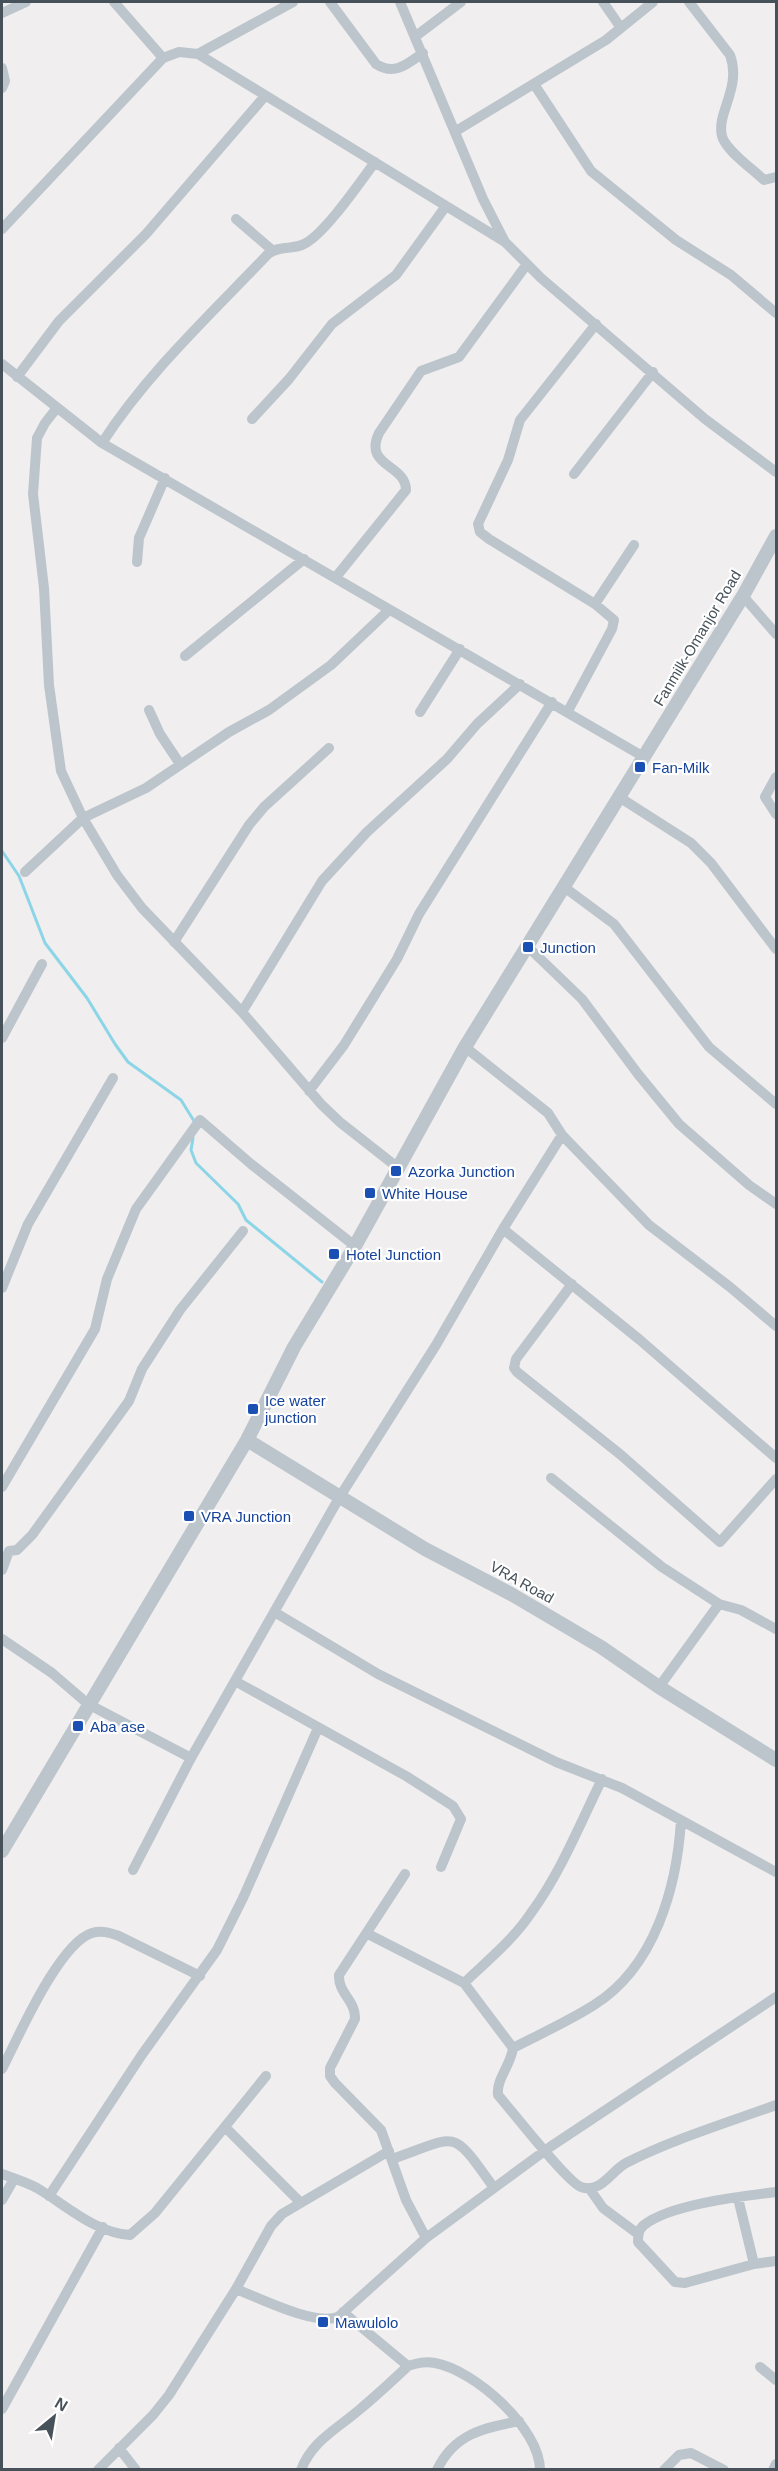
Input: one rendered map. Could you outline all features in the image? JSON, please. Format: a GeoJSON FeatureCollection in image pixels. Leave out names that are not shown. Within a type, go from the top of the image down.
{"type":"FeatureCollection","features":[{"type":"Feature","properties":{"kind":"street"},"geometry":{"type":"LineString","coordinates":[[2,13],[26,2]]}},
{"type":"Feature","properties":{"kind":"street"},"geometry":{"type":"LineString","coordinates":[[114,2],[163,58]]}},
{"type":"Feature","properties":{"kind":"street"},"geometry":{"type":"LineString","coordinates":[[198,54],[290,2]]}},
{"type":"Feature","properties":{"kind":"street"},"geometry":{"type":"LineString","coordinates":[[330,2],[376,64],[382,68],[396,69],[423,53]]}},
{"type":"Feature","properties":{"kind":"street"},"geometry":{"type":"LineString","coordinates":[[400,2],[483,198],[505,242]]}},
{"type":"Feature","properties":{"kind":"street"},"geometry":{"type":"LineString","coordinates":[[416,36],[461,2]]}},
{"type":"Feature","properties":{"kind":"street"},"geometry":{"type":"LineString","coordinates":[[603,2],[621,28]]}},
{"type":"Feature","properties":{"kind":"street"},"geometry":{"type":"LineString","coordinates":[[456,132],[581,57],[653,2]]}},
{"type":"Feature","properties":{"kind":"street"},"geometry":{"type":"LineString","coordinates":[[688,2],[730,55],[734,65],[735,75],[722,130],[725,143],[764,180],[777,177]]}},
{"type":"Feature","properties":{"kind":"street"},"geometry":{"type":"LineString","coordinates":[[2,229],[163,58],[179,52],[198,54],[505,242],[527,264],[705,419],[777,472]]}},
{"type":"Feature","properties":{"kind":"street"},"geometry":{"type":"LineString","coordinates":[[2,68],[5,81],[2,88]]}},
{"type":"Feature","properties":{"kind":"street"},"geometry":{"type":"LineString","coordinates":[[534,84],[591,171],[676,240],[731,275],[777,313]]}},
{"type":"Feature","properties":{"kind":"street"},"geometry":{"type":"LineString","coordinates":[[17,377],[59,321],[146,234],[266,96]]}},
{"type":"Feature","properties":{"kind":"street"},"geometry":{"type":"LineString","coordinates":[[102,442],[164,363],[272,250],[305,244],[341,208],[375,162]]}},
{"type":"Feature","properties":{"kind":"street"},"geometry":{"type":"LineString","coordinates":[[252,419],[289,379],[332,324],[396,275],[446,206]]}},
{"type":"Feature","properties":{"kind":"street"},"geometry":{"type":"LineString","coordinates":[[236,219],[272,250]]}},
{"type":"Feature","properties":{"kind":"street"},"geometry":{"type":"LineString","coordinates":[[336,578],[406,490],[406,483],[401,476],[382,461],[375,451],[374,443],[379,433],[421,371],[459,357],[527,264]]}},
{"type":"Feature","properties":{"kind":"street"},"geometry":{"type":"LineString","coordinates":[[568,711],[614,624],[610,616],[595,604],[489,539],[480,532],[478,524],[507,460],[520,420],[596,324]]}},
{"type":"Feature","properties":{"kind":"street"},"geometry":{"type":"LineString","coordinates":[[2,364],[56,409],[102,442],[644,757]]}},
{"type":"Feature","properties":{"kind":"street"},"geometry":{"type":"LineString","coordinates":[[574,474],[653,372]]}},
{"type":"Feature","properties":{"kind":"street"},"geometry":{"type":"LineString","coordinates":[[56,409],[37,438],[33,494],[44,588],[49,685],[61,771],[82,818],[135,900],[242,1012],[309,1091],[341,1123],[397,1167]]}},
{"type":"Feature","properties":{"kind":"street"},"geometry":{"type":"LineString","coordinates":[[137,562],[139,538],[165,478]]}},
{"type":"Feature","properties":{"kind":"street","name":"Fanmilk-Omanjor Road"},"geometry":{"type":"LineString","coordinates":[[2,1851],[248,1440],[294,1347],[355,1246],[465,1047],[743,596],[777,536]]}},
{"type":"Feature","properties":{"kind":"street"},"geometry":{"type":"LineString","coordinates":[[595,604],[634,545]]}},
{"type":"Feature","properties":{"kind":"street"},"geometry":{"type":"LineString","coordinates":[[185,656],[304,559]]}},
{"type":"Feature","properties":{"kind":"street"},"geometry":{"type":"LineString","coordinates":[[743,596],[777,634]]}},
{"type":"Feature","properties":{"kind":"street"},"geometry":{"type":"LineString","coordinates":[[25,872],[82,818],[146,788],[180,764],[278,704],[331,665],[389,610]]}},
{"type":"Feature","properties":{"kind":"street"},"geometry":{"type":"LineString","coordinates":[[420,712],[460,649]]}},
{"type":"Feature","properties":{"kind":"street"},"geometry":{"type":"LineString","coordinates":[[242,1012],[322,881],[368,832],[447,759],[477,724],[520,684]]}},
{"type":"Feature","properties":{"kind":"street"},"geometry":{"type":"LineString","coordinates":[[309,1091],[344,1045],[397,959],[419,914],[552,702]]}},
{"type":"Feature","properties":{"kind":"street"},"geometry":{"type":"LineString","coordinates":[[149,710],[157,728],[180,764]]}},
{"type":"Feature","properties":{"kind":"street"},"geometry":{"type":"LineString","coordinates":[[174,942],[249,825],[270,801],[329,748]]}},
{"type":"Feature","properties":{"kind":"street"},"geometry":{"type":"LineString","coordinates":[[777,777],[765,797],[777,814]]}},
{"type":"Feature","properties":{"kind":"street"},"geometry":{"type":"LineString","coordinates":[[619,797],[691,843],[711,863],[777,949]]}},
{"type":"Feature","properties":{"kind":"street"},"geometry":{"type":"LineString","coordinates":[[564,887],[614,924],[709,1047],[777,1104]]}},
{"type":"Feature","properties":{"kind":"street"},"geometry":{"type":"LineString","coordinates":[[527,946],[582,999],[679,1124],[749,1185],[777,1204]]}},
{"type":"Feature","properties":{"kind":"street"},"geometry":{"type":"LineString","coordinates":[[2,1038],[42,964]]}},
{"type":"Feature","properties":{"kind":"street"},"geometry":{"type":"LineString","coordinates":[[465,1047],[548,1113],[562,1135],[649,1226],[777,1326]]}},
{"type":"Feature","properties":{"kind":"street"},"geometry":{"type":"LineString","coordinates":[[2,1287],[28,1224],[113,1078]]}},
{"type":"Feature","properties":{"kind":"street"},"geometry":{"type":"LineString","coordinates":[[2,1487],[95,1329],[107,1279],[140,1201],[169,1167],[200,1120],[251,1164],[355,1246]]}},
{"type":"Feature","properties":{"kind":"street"},"geometry":{"type":"LineString","coordinates":[[133,1870],[191,1758],[276,1613],[339,1498],[436,1345],[503,1228],[562,1135]]}},
{"type":"Feature","properties":{"kind":"street"},"geometry":{"type":"LineString","coordinates":[[503,1228],[777,1458]]}},
{"type":"Feature","properties":{"kind":"street"},"geometry":{"type":"LineString","coordinates":[[2,1570],[5,1548],[17,1550],[32,1535],[129,1401],[142,1369],[168,1327],[243,1231]]}},
{"type":"Feature","properties":{"kind":"street"},"geometry":{"type":"LineString","coordinates":[[572,1284],[516,1359],[514,1368],[517,1372],[621,1455],[720,1542],[777,1479]]}},
{"type":"Feature","properties":{"kind":"street","name":"VRA Road"},"geometry":{"type":"LineString","coordinates":[[248,1440],[424,1549],[544,1613],[602,1647],[659,1687],[777,1760]]}},
{"type":"Feature","properties":{"kind":"street"},"geometry":{"type":"LineString","coordinates":[[551,1478],[662,1568],[719,1604],[741,1610],[777,1629]]}},
{"type":"Feature","properties":{"kind":"street"},"geometry":{"type":"LineString","coordinates":[[659,1687],[719,1604]]}},
{"type":"Feature","properties":{"kind":"street"},"geometry":{"type":"LineString","coordinates":[[276,1613],[378,1674],[556,1762],[602,1779],[777,1872]]}},
{"type":"Feature","properties":{"kind":"street"},"geometry":{"type":"LineString","coordinates":[[2,1639],[59,1678],[88,1704],[191,1758]]}},
{"type":"Feature","properties":{"kind":"street"},"geometry":{"type":"LineString","coordinates":[[235,1681],[406,1776],[453,1806],[461,1819],[441,1867]]}},
{"type":"Feature","properties":{"kind":"street"},"geometry":{"type":"LineString","coordinates":[[49,2196],[141,2056],[200,1976],[243,1899],[318,1728]]}},
{"type":"Feature","properties":{"kind":"street"},"geometry":{"type":"LineString","coordinates":[[464,1983],[515,1934],[531,1913],[562,1862],[602,1779]]}},
{"type":"Feature","properties":{"kind":"street"},"geometry":{"type":"LineString","coordinates":[[681,1820],[678,1855],[666,1903],[636,1965],[619,1986],[595,2005],[513,2048],[508,2066],[497,2087],[498,2095],[575,2184],[589,2188],[601,2185],[624,2164],[777,2105]]}},
{"type":"Feature","properties":{"kind":"street"},"geometry":{"type":"LineString","coordinates":[[405,1874],[368,1934],[339,1975],[340,1990],[356,2011],[355,2019],[332,2061],[330,2076],[377,2125],[406,2200],[426,2238]]}},
{"type":"Feature","properties":{"kind":"street"},"geometry":{"type":"LineString","coordinates":[[2,2069],[57,1967],[78,1941],[91,1933],[105,1932],[119,1936],[200,1976]]}},
{"type":"Feature","properties":{"kind":"street"},"geometry":{"type":"LineString","coordinates":[[368,1934],[464,1983],[513,2048]]}},
{"type":"Feature","properties":{"kind":"street"},"geometry":{"type":"LineString","coordinates":[[236,2289],[312,2317],[333,2319],[344,2312],[426,2238],[546,2150],[589,2119],[777,1997]]}},
{"type":"Feature","properties":{"kind":"street"},"geometry":{"type":"LineString","coordinates":[[2,2174],[49,2196],[119,2235],[130,2235],[155,2213],[266,2076]]}},
{"type":"Feature","properties":{"kind":"street"},"geometry":{"type":"LineString","coordinates":[[225,2127],[301,2203]]}},
{"type":"Feature","properties":{"kind":"street"},"geometry":{"type":"LineString","coordinates":[[98,2469],[153,2415],[169,2395],[236,2289],[271,2226],[282,2214],[390,2155],[450,2139],[461,2145],[472,2157],[494,2188]]}},
{"type":"Feature","properties":{"kind":"street"},"geometry":{"type":"LineString","coordinates":[[2,2200],[14,2179]]}},
{"type":"Feature","properties":{"kind":"street"},"geometry":{"type":"LineString","coordinates":[[589,2188],[603,2208],[638,2234]]}},
{"type":"Feature","properties":{"kind":"street"},"geometry":{"type":"LineString","coordinates":[[777,2192],[706,2203],[674,2211],[643,2226],[638,2234],[638,2242],[675,2282],[685,2283],[753,2264],[777,2261]]}},
{"type":"Feature","properties":{"kind":"street"},"geometry":{"type":"LineString","coordinates":[[738,2198],[753,2264]]}},
{"type":"Feature","properties":{"kind":"street"},"geometry":{"type":"LineString","coordinates":[[2,2409],[103,2227]]}},
{"type":"Feature","properties":{"kind":"street"},"geometry":{"type":"LineString","coordinates":[[344,2312],[408,2366]]}},
{"type":"Feature","properties":{"kind":"street"},"geometry":{"type":"LineString","coordinates":[[301,2469],[309,2453],[320,2440],[358,2411],[408,2366],[424,2361],[438,2363],[453,2370],[487,2391],[519,2421],[539,2454],[540,2469]]}},
{"type":"Feature","properties":{"kind":"street"},"geometry":{"type":"LineString","coordinates":[[760,2367],[777,2380]]}},
{"type":"Feature","properties":{"kind":"street"},"geometry":{"type":"LineString","coordinates":[[437,2469],[451,2448],[464,2436],[483,2428],[519,2421]]}},
{"type":"Feature","properties":{"kind":"street"},"geometry":{"type":"LineString","coordinates":[[119,2448],[136,2469]]}},
{"type":"Feature","properties":{"kind":"street"},"geometry":{"type":"LineString","coordinates":[[664,2469],[679,2454],[691,2453],[724,2469]]}},
{"type":"Feature","properties":{"kind":"street"},"geometry":{"type":"LineString","coordinates":[[773,2469],[777,2464]]}},
{"type":"Feature","properties":{"kind":"waterway"},"geometry":{"type":"LineString","coordinates":[[2,851],[19,876],[45,943],[87,998],[115,1044],[128,1062],[181,1100],[194,1121]]}},
{"type":"Feature","properties":{"kind":"waterway"},"geometry":{"type":"LineString","coordinates":[[193,1138],[191,1150],[196,1163],[238,1204],[246,1220],[322,1282]]}},
{"type":"Feature","properties":{"kind":"place","name":"Fan-Milk"},"geometry":{"type":"Point","coordinates":[640,767]}},
{"type":"Feature","properties":{"kind":"place","name":"Junction"},"geometry":{"type":"Point","coordinates":[528,947]}},
{"type":"Feature","properties":{"kind":"place","name":"Azorka Junction"},"geometry":{"type":"Point","coordinates":[396,1171]}},
{"type":"Feature","properties":{"kind":"place","name":"White House"},"geometry":{"type":"Point","coordinates":[370,1193]}},
{"type":"Feature","properties":{"kind":"place","name":"Hotel Junction"},"geometry":{"type":"Point","coordinates":[334,1254]}},
{"type":"Feature","properties":{"kind":"place","name":"Ice water junction"},"geometry":{"type":"Point","coordinates":[253,1409]}},
{"type":"Feature","properties":{"kind":"place","name":"VRA Junction"},"geometry":{"type":"Point","coordinates":[189,1516]}},
{"type":"Feature","properties":{"kind":"place","name":"Aba ase"},"geometry":{"type":"Point","coordinates":[78,1726]}},
{"type":"Feature","properties":{"kind":"place","name":"Mawulolo"},"geometry":{"type":"Point","coordinates":[323,2322]}}]}
